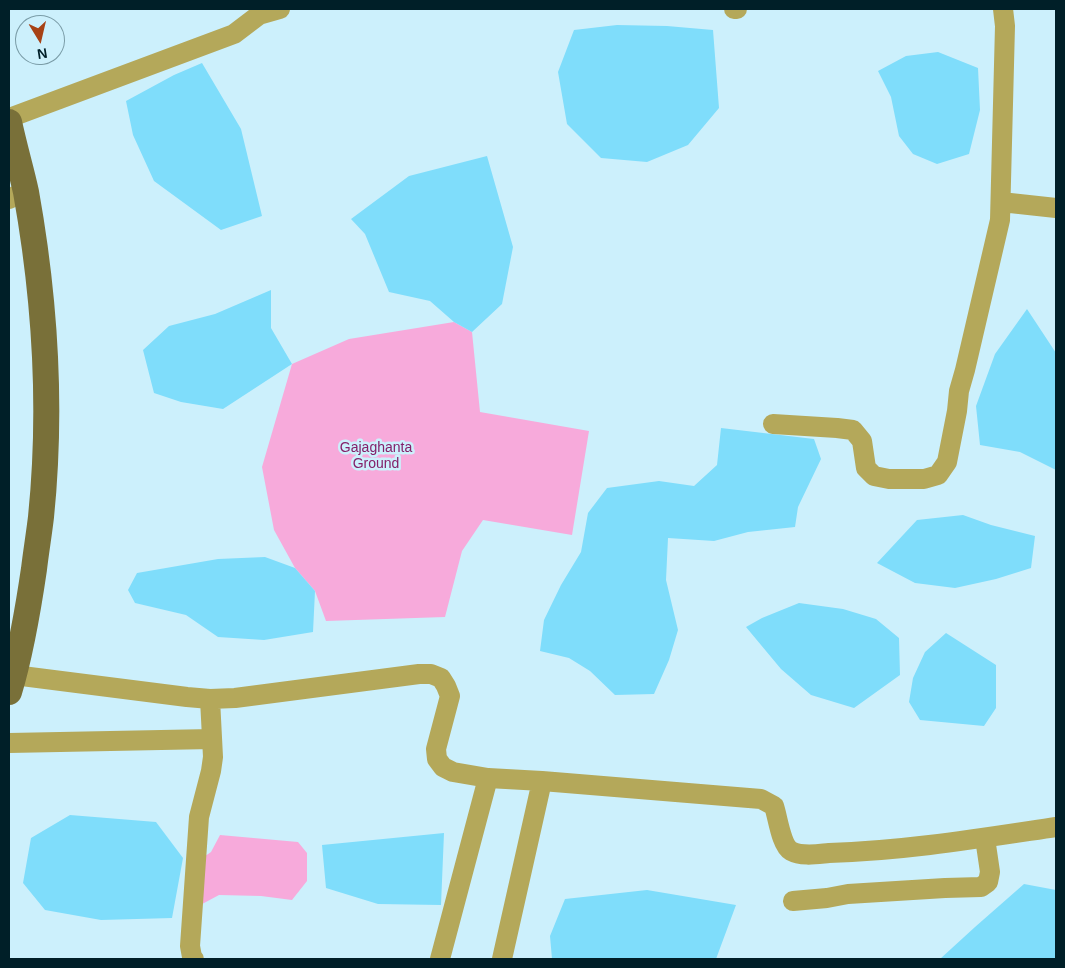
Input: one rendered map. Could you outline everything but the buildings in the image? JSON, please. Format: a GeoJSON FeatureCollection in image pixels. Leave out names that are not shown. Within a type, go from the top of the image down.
{"type":"FeatureCollection","features":[{"type":"Feature","properties":{"kind":"main road"},"geometry":{"type":"LineString","coordinates":[[9,122],[17,195],[37,264],[46,383],[45,451],[40,526],[25,625],[11,683]]}},
{"type":"Feature","properties":{"kind":"street"},"geometry":{"type":"LineString","coordinates":[[9,118],[234,34],[260,15],[280,9]]}},
{"type":"Feature","properties":{"kind":"street"},"geometry":{"type":"LineString","coordinates":[[772,424],[853,430],[862,441],[866,468],[874,476],[889,479],[924,479],[938,475],[947,462],[959,391],[1000,220],[1005,26],[1003,9]]}},
{"type":"Feature","properties":{"kind":"street"},"geometry":{"type":"LineString","coordinates":[[1001,202],[1056,208]]}},
{"type":"Feature","properties":{"kind":"street"},"geometry":{"type":"LineString","coordinates":[[11,683],[210,699],[236,698],[430,674],[441,678],[450,696],[436,749],[437,758],[443,767],[453,772],[488,778],[761,799],[774,806],[782,841],[790,851],[801,854],[863,852],[985,838],[1056,827]]}},
{"type":"Feature","properties":{"kind":"street"},"geometry":{"type":"LineString","coordinates":[[194,959],[190,946],[199,817],[212,771],[213,757],[210,699]]}},
{"type":"Feature","properties":{"kind":"street"},"geometry":{"type":"LineString","coordinates":[[9,743],[212,739]]}},
{"type":"Feature","properties":{"kind":"street"},"geometry":{"type":"LineString","coordinates":[[440,959],[488,778]]}},
{"type":"Feature","properties":{"kind":"street"},"geometry":{"type":"LineString","coordinates":[[502,959],[542,781]]}},
{"type":"Feature","properties":{"kind":"street"},"geometry":{"type":"LineString","coordinates":[[793,901],[848,894],[982,887],[988,882],[990,872],[985,838]]}},
{"type":"Feature","properties":{"kind":"green space","name":"Gajaghanta Ground"},"geometry":{"type":"Polygon","coordinates":[[[454,322],[472,332],[480,412],[589,431],[572,535],[483,520],[462,551],[445,617],[326,621],[315,591],[295,568],[274,530],[262,467],[292,364],[349,339],[454,322]]]}},
{"type":"Feature","properties":{"kind":"green space"},"geometry":{"type":"Polygon","coordinates":[[[220,835],[298,842],[307,853],[307,881],[292,900],[261,896],[219,895],[191,910],[192,865],[211,852],[220,835]]]}},
{"type":"Feature","properties":{"kind":"water"},"geometry":{"type":"Polygon","coordinates":[[[617,25],[667,26],[713,30],[719,108],[688,145],[647,162],[601,158],[567,124],[558,72],[574,30],[617,25]]]}},
{"type":"Feature","properties":{"kind":"water"},"geometry":{"type":"Polygon","coordinates":[[[938,52],[978,68],[980,110],[969,154],[937,164],[913,154],[899,136],[891,97],[878,71],[906,56],[938,52]]]}},
{"type":"Feature","properties":{"kind":"water"},"geometry":{"type":"Polygon","coordinates":[[[202,63],[241,129],[262,216],[221,230],[154,181],[133,135],[126,101],[174,75],[202,63]]]}},
{"type":"Feature","properties":{"kind":"water"},"geometry":{"type":"Polygon","coordinates":[[[487,156],[513,247],[502,304],[472,332],[454,322],[430,301],[389,292],[365,234],[351,219],[409,176],[487,156]]]}},
{"type":"Feature","properties":{"kind":"water"},"geometry":{"type":"Polygon","coordinates":[[[271,290],[271,328],[292,364],[223,409],[181,402],[154,393],[143,350],[169,326],[215,314],[271,290]]]}},
{"type":"Feature","properties":{"kind":"water"},"geometry":{"type":"Polygon","coordinates":[[[1027,309],[1056,353],[1056,470],[1020,452],[980,445],[976,406],[995,354],[1027,309]]]}},
{"type":"Feature","properties":{"kind":"water"},"geometry":{"type":"Polygon","coordinates":[[[721,428],[814,439],[821,459],[798,507],[795,527],[748,532],[714,541],[668,538],[666,580],[678,630],[669,660],[654,694],[615,695],[590,671],[569,658],[540,651],[544,620],[561,585],[581,552],[588,513],[607,488],[659,481],[694,486],[717,465],[721,428]]]}},
{"type":"Feature","properties":{"kind":"water"},"geometry":{"type":"Polygon","coordinates":[[[963,515],[991,525],[1035,536],[1031,568],[996,579],[955,588],[915,583],[877,563],[917,520],[963,515]]]}},
{"type":"Feature","properties":{"kind":"water"},"geometry":{"type":"Polygon","coordinates":[[[265,557],[295,568],[315,591],[313,632],[264,640],[218,637],[186,615],[135,603],[128,590],[137,573],[218,559],[265,557]]]}},
{"type":"Feature","properties":{"kind":"water"},"geometry":{"type":"Polygon","coordinates":[[[799,603],[843,609],[876,619],[899,638],[900,675],[854,708],[811,695],[781,669],[746,627],[762,618],[799,603]]]}},
{"type":"Feature","properties":{"kind":"water"},"geometry":{"type":"Polygon","coordinates":[[[946,633],[996,665],[996,708],[984,726],[920,720],[909,702],[913,678],[925,652],[946,633]]]}},
{"type":"Feature","properties":{"kind":"water"},"geometry":{"type":"Polygon","coordinates":[[[70,815],[156,822],[183,858],[172,918],[101,920],[45,910],[23,883],[31,838],[70,815]]]}},
{"type":"Feature","properties":{"kind":"water"},"geometry":{"type":"Polygon","coordinates":[[[444,833],[441,905],[378,904],[326,888],[322,845],[444,833]]]}},
{"type":"Feature","properties":{"kind":"water"},"geometry":{"type":"Polygon","coordinates":[[[1024,884],[1056,890],[1056,959],[940,959],[975,927],[1024,884]]]}},
{"type":"Feature","properties":{"kind":"water"},"geometry":{"type":"Polygon","coordinates":[[[647,890],[736,905],[716,959],[552,959],[550,936],[565,899],[647,890]]]}}]}
